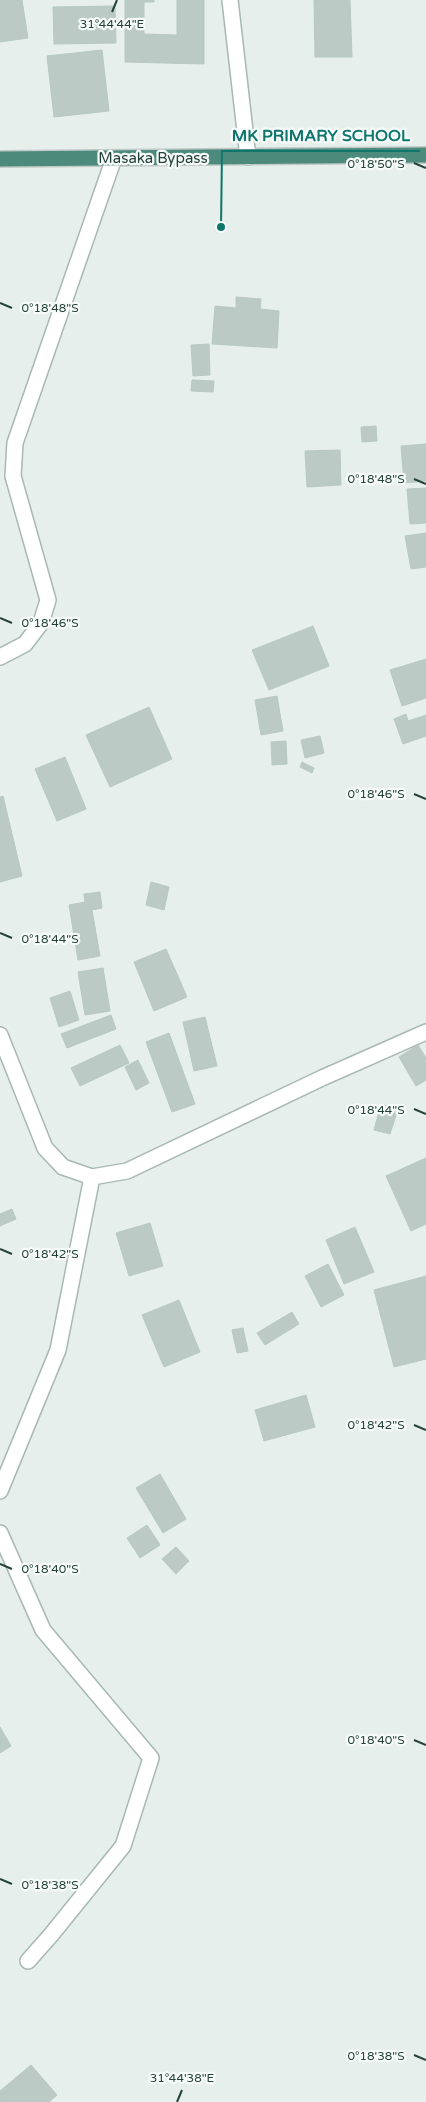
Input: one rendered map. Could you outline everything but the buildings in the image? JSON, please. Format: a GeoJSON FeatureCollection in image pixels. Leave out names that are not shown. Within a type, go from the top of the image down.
{"type":"FeatureCollection","features":[{"type":"Feature","properties":{"kind":"highway","name":"Masaka Bypass"},"geometry":{"type":"LineString","coordinates":[[0,159],[426,155]]}},
{"type":"Feature","properties":{"kind":"street"},"geometry":{"type":"LineString","coordinates":[[230,0],[248,157]]}},
{"type":"Feature","properties":{"kind":"street"},"geometry":{"type":"LineString","coordinates":[[0,657],[26,644],[41,623],[48,600],[13,476],[15,443],[114,158]]}},
{"type":"Feature","properties":{"kind":"street"},"geometry":{"type":"LineString","coordinates":[[0,1035],[45,1148],[63,1167],[92,1177],[127,1171],[322,1078],[426,1032]]}},
{"type":"Feature","properties":{"kind":"street"},"geometry":{"type":"LineString","coordinates":[[0,1492],[58,1350],[92,1177]]}},
{"type":"Feature","properties":{"kind":"street"},"geometry":{"type":"LineString","coordinates":[[0,1533],[43,1630],[151,1758],[123,1846],[52,1935],[28,1961]]}},
{"type":"Feature","properties":{"kind":"place","name":"MK PRIMARY SCHOOL"},"geometry":{"type":"Point","coordinates":[221,227]}}]}
